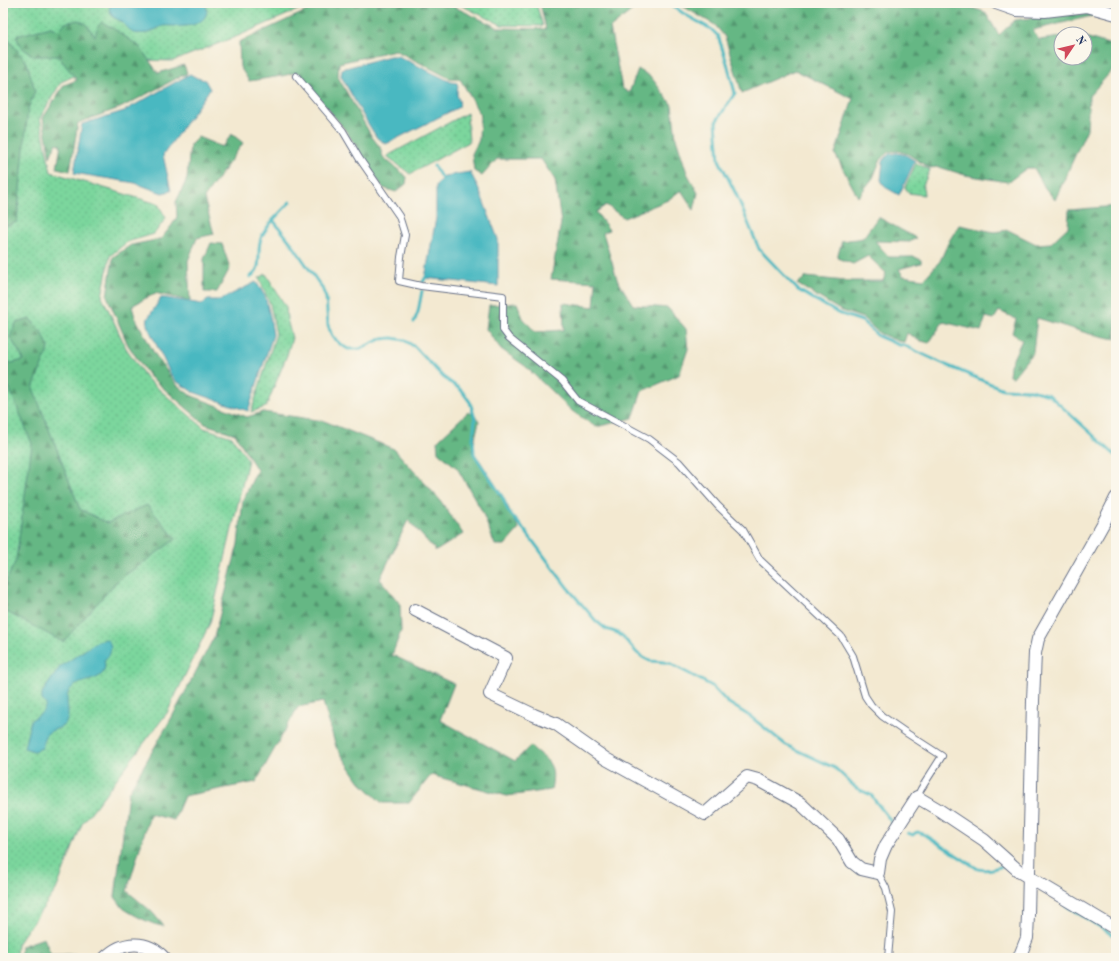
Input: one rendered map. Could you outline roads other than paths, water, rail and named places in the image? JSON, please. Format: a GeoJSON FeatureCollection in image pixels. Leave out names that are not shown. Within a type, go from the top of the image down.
{"type":"FeatureCollection","features":[{"type":"Feature","properties":{"kind":"street"},"geometry":{"type":"LineString","coordinates":[[996,3],[1016,10],[1045,11],[1078,5],[1116,14]]}},
{"type":"Feature","properties":{"kind":"street"},"geometry":{"type":"LineString","coordinates":[[1019,958],[1026,938],[1035,653],[1038,639],[1116,498]]}},
{"type":"Feature","properties":{"kind":"street"},"geometry":{"type":"LineString","coordinates":[[415,610],[506,658],[490,694],[556,724],[606,759],[705,814],[747,776],[758,780],[800,803],[838,839],[852,862],[861,869],[878,873],[880,859],[886,845],[918,797],[984,840],[1020,872],[1116,929]]}},
{"type":"Feature","properties":{"kind":"street"},"geometry":{"type":"LineString","coordinates":[[105,958],[120,948],[133,945],[148,946],[164,958]]}},
{"type":"Feature","properties":{"kind":"lane"},"geometry":{"type":"LineString","coordinates":[[296,76],[343,131],[359,158],[399,216],[405,235],[399,281],[421,286],[503,296],[503,330],[509,338],[562,381],[578,401],[649,439],[679,462],[718,506],[743,530],[760,560],[808,603],[841,636],[853,656],[865,696],[872,705],[882,716],[942,756],[918,797]]}},
{"type":"Feature","properties":{"kind":"lane"},"geometry":{"type":"LineString","coordinates":[[878,873],[886,888],[892,912],[888,958]]}},
{"type":"Feature","properties":{"kind":"water"},"geometry":{"type":"Polygon","coordinates":[[[112,3],[205,3],[207,13],[202,20],[195,24],[163,26],[149,33],[133,33],[121,21],[113,17],[109,9],[112,3]]]}},
{"type":"Feature","properties":{"kind":"water"},"geometry":{"type":"Polygon","coordinates":[[[390,56],[398,56],[451,82],[457,83],[459,107],[386,144],[377,138],[341,76],[342,69],[390,56]]]}},
{"type":"Feature","properties":{"kind":"water"},"geometry":{"type":"Polygon","coordinates":[[[190,74],[205,80],[210,89],[163,155],[171,191],[162,193],[135,183],[74,173],[82,124],[124,111],[190,74]]]}},
{"type":"Feature","properties":{"kind":"water"},"geometry":{"type":"Polygon","coordinates":[[[897,153],[906,155],[915,161],[899,195],[885,187],[881,180],[883,161],[889,154],[897,153]]]}},
{"type":"Feature","properties":{"kind":"water"},"geometry":{"type":"Polygon","coordinates":[[[470,172],[478,187],[498,239],[498,286],[425,278],[436,218],[436,185],[444,176],[470,172]]]}},
{"type":"Feature","properties":{"kind":"water"},"geometry":{"type":"Polygon","coordinates":[[[256,282],[265,296],[273,335],[248,411],[193,392],[176,381],[170,373],[147,325],[148,318],[161,298],[202,304],[208,300],[220,300],[256,282]]]}},
{"type":"Feature","properties":{"kind":"water"},"geometry":{"type":"Polygon","coordinates":[[[106,639],[110,644],[110,650],[109,656],[104,660],[105,667],[103,672],[100,676],[79,683],[70,689],[67,697],[68,716],[63,726],[47,733],[42,748],[34,751],[24,748],[31,720],[41,714],[46,704],[42,700],[42,693],[60,667],[98,641],[106,639]]]}},
{"type":"Feature","properties":{"kind":"waterway"},"geometry":{"type":"LineString","coordinates":[[670,3],[684,14],[711,29],[718,36],[735,93],[716,122],[719,160],[737,196],[759,249],[798,290],[838,313],[862,321],[878,336],[899,345],[903,345],[1003,389],[1031,390],[1049,395],[1116,456]]}},
{"type":"Feature","properties":{"kind":"waterway"},"geometry":{"type":"LineString","coordinates":[[434,166],[444,182]]}},
{"type":"Feature","properties":{"kind":"waterway"},"geometry":{"type":"LineString","coordinates":[[290,202],[273,220],[292,244],[322,288],[326,298],[328,325],[332,336],[348,349],[359,349],[381,339],[392,338],[404,340],[415,347],[443,377],[461,390],[470,402],[475,419],[473,439],[474,454],[503,498],[508,511],[526,532],[567,587],[596,621],[606,629],[618,633],[637,653],[644,658],[650,661],[671,664],[712,686],[727,702],[751,717],[786,745],[835,768],[856,788],[871,795],[890,820],[892,827]]}},
{"type":"Feature","properties":{"kind":"waterway"},"geometry":{"type":"LineString","coordinates":[[250,277],[257,270],[259,261],[259,247],[262,236],[273,220]]}},
{"type":"Feature","properties":{"kind":"waterway"},"geometry":{"type":"LineString","coordinates":[[423,282],[427,275]]}},
{"type":"Feature","properties":{"kind":"waterway"},"geometry":{"type":"LineString","coordinates":[[414,322],[418,312],[422,291]]}},
{"type":"Feature","properties":{"kind":"waterway"},"geometry":{"type":"LineString","coordinates":[[908,833],[913,835],[918,832],[927,836],[978,869],[986,870],[1006,866],[1008,867]]}},
{"type":"Feature","properties":{"kind":"waterway"},"geometry":{"type":"LineString","coordinates":[[1065,905],[1116,937]]}}]}
